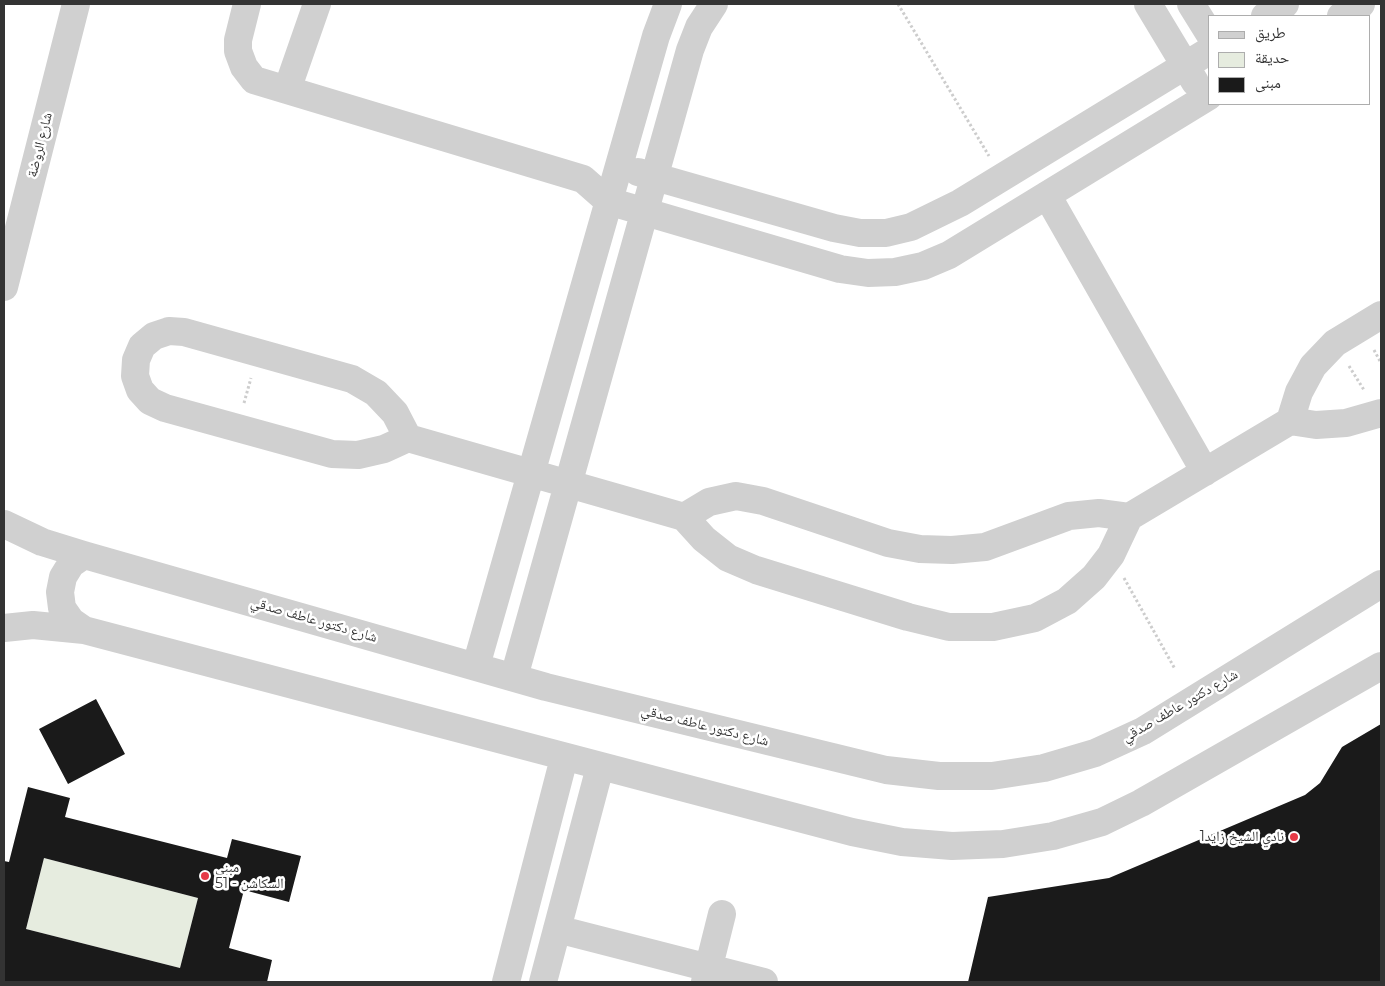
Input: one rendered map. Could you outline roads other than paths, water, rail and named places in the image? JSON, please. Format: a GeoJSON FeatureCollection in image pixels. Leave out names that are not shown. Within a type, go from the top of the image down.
{"type":"FeatureCollection","features":[{"type":"Feature","properties":{"kind":"street","name":"شارع الروضة"},"geometry":{"type":"LineString","coordinates":[[4,286],[76,4]]}},
{"type":"Feature","properties":{"kind":"street"},"geometry":{"type":"LineString","coordinates":[[247,4],[238,40],[238,51],[244,67],[254,80],[583,178],[608,201],[840,269],[868,273],[896,272],[914,268],[949,255],[1207,97],[1148,4]]}},
{"type":"Feature","properties":{"kind":"street"},"geometry":{"type":"LineString","coordinates":[[287,90],[317,4]]}},
{"type":"Feature","properties":{"kind":"street"},"geometry":{"type":"LineString","coordinates":[[476,666],[608,201],[656,36],[668,4]]}},
{"type":"Feature","properties":{"kind":"street"},"geometry":{"type":"LineString","coordinates":[[514,677],[690,50],[699,27],[714,4]]}},
{"type":"Feature","properties":{"kind":"street"},"geometry":{"type":"LineString","coordinates":[[1191,4],[1208,31]]}},
{"type":"Feature","properties":{"kind":"street"},"geometry":{"type":"LineString","coordinates":[[1267,15],[1285,4]]}},
{"type":"Feature","properties":{"kind":"street"},"geometry":{"type":"LineString","coordinates":[[1343,15],[1362,4]]}},
{"type":"Feature","properties":{"kind":"street"},"geometry":{"type":"LineString","coordinates":[[583,178],[618,167],[834,228],[860,233],[886,233],[911,227],[960,203],[1208,52]]}},
{"type":"Feature","properties":{"kind":"street"},"geometry":{"type":"LineString","coordinates":[[1047,195],[1205,472]]}},
{"type":"Feature","properties":{"kind":"street"},"geometry":{"type":"LineString","coordinates":[[1290,421],[1299,392],[1313,366],[1335,343],[1381,315]]}},
{"type":"Feature","properties":{"kind":"street"},"geometry":{"type":"LineString","coordinates":[[408,438],[395,413],[376,393],[352,378],[184,332],[168,331],[154,336],[142,346],[136,360],[135,376],[140,390],[150,401],[165,408],[332,454],[358,455],[384,449],[408,438],[684,517],[704,539],[728,558],[756,570],[908,617],[949,627],[993,627],[1036,618],[1067,601],[1094,577],[1111,555],[1129,517],[1290,421],[1316,425],[1346,423],[1380,414]]}},
{"type":"Feature","properties":{"kind":"street"},"geometry":{"type":"LineString","coordinates":[[684,517],[709,502],[736,496],[763,501],[888,543],[920,549],[952,550],[984,547],[1069,516],[1099,513],[1129,517]]}},
{"type":"Feature","properties":{"kind":"street","name":"شارع دكتور عاطف صدقي"},"geometry":{"type":"LineString","coordinates":[[4,524],[42,542],[84,555],[514,677],[886,770],[939,776],[992,776],[1044,768],[1095,753],[1143,731],[1381,584]]}},
{"type":"Feature","properties":{"kind":"street"},"geometry":{"type":"LineString","coordinates":[[84,555],[71,564],[63,577],[60,592],[62,608],[71,621],[84,630]]}},
{"type":"Feature","properties":{"kind":"street"},"geometry":{"type":"LineString","coordinates":[[1350,603],[1381,609]]}},
{"type":"Feature","properties":{"kind":"street"},"geometry":{"type":"LineString","coordinates":[[4,628],[33,625],[84,630],[564,758],[852,832],[902,842],[944,845],[1003,844],[1053,836],[1102,822],[1141,803],[1381,666]]}},
{"type":"Feature","properties":{"kind":"street"},"geometry":{"type":"LineString","coordinates":[[506,982],[564,758]]}},
{"type":"Feature","properties":{"kind":"street"},"geometry":{"type":"LineString","coordinates":[[543,982],[600,767]]}},
{"type":"Feature","properties":{"kind":"street"},"geometry":{"type":"LineString","coordinates":[[707,975],[722,914]]}},
{"type":"Feature","properties":{"kind":"street"},"geometry":{"type":"LineString","coordinates":[[557,930],[707,975],[764,982]]}},
{"type":"Feature","properties":{"kind":"place","name":"نادي الشيخ زايد1"},"geometry":{"type":"Point","coordinates":[1294,837]}},
{"type":"Feature","properties":{"kind":"place","name":"مبنى السكاشن - 51"},"geometry":{"type":"Point","coordinates":[205,876]}}]}
